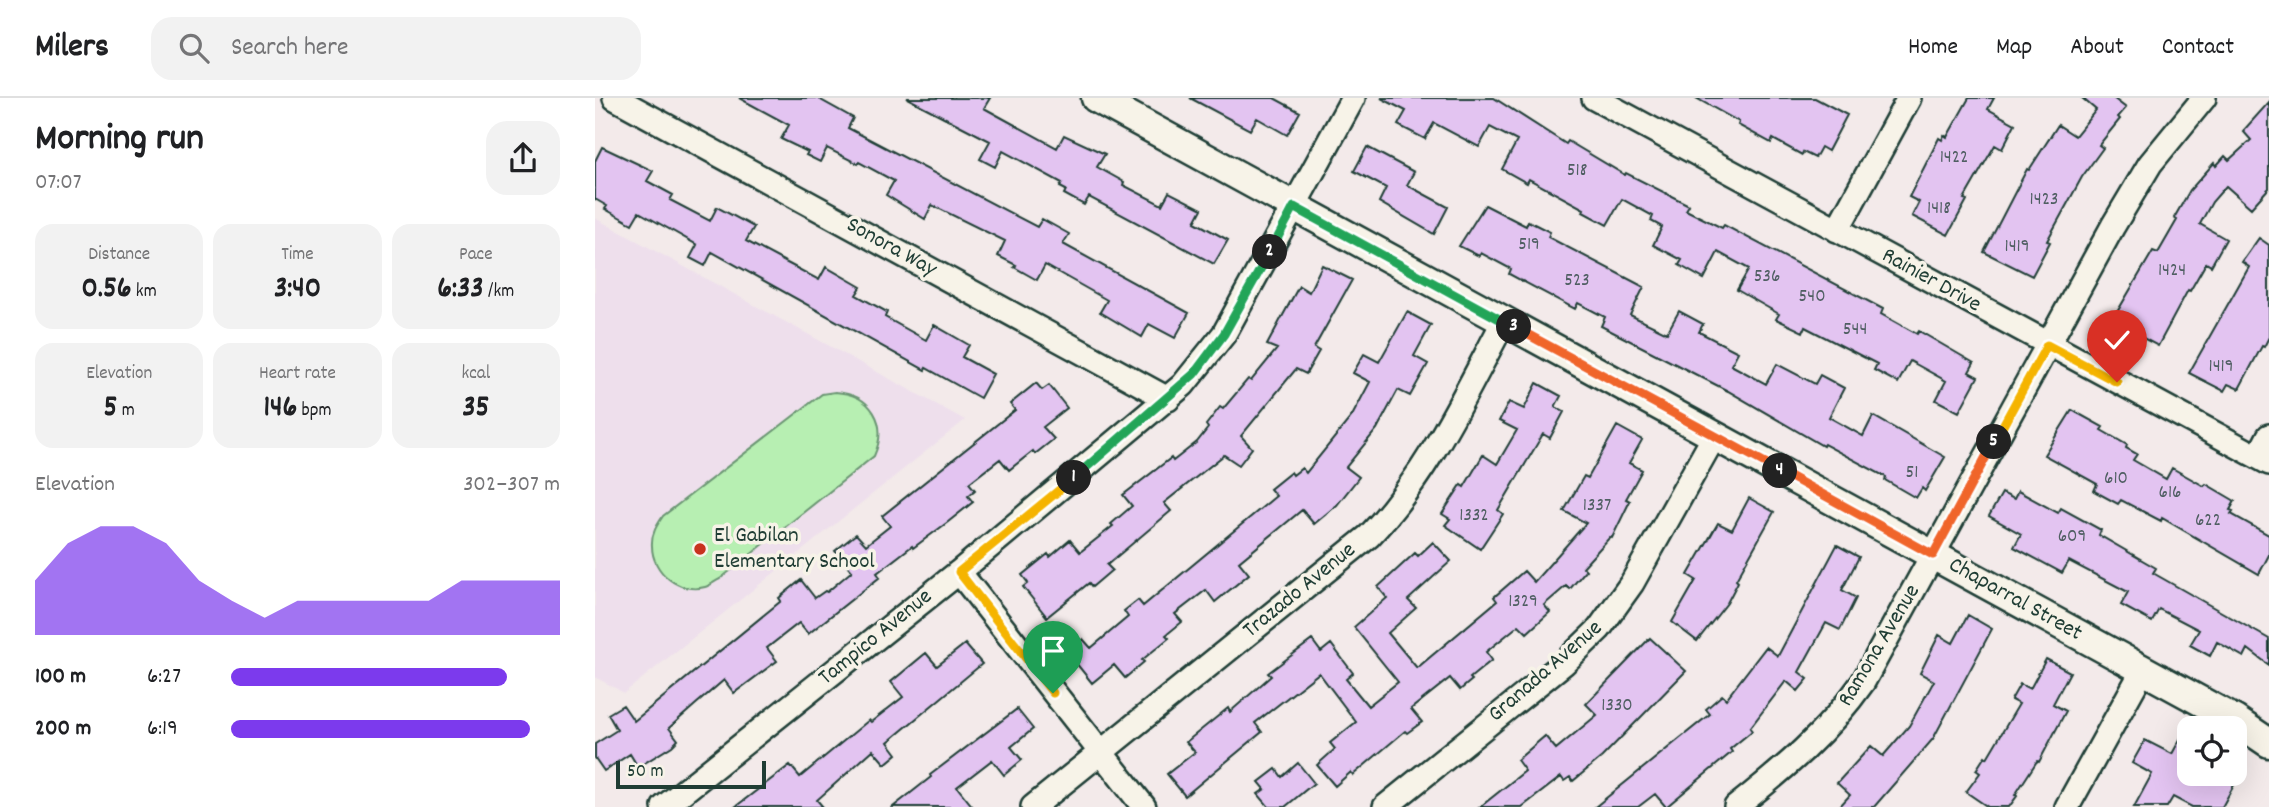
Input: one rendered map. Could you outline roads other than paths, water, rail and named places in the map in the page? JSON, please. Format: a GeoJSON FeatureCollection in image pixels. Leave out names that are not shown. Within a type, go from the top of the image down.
{"type":"FeatureCollection","features":[{"type":"Feature","properties":{"kind":"street","name":"Sonora Way"},"geometry":{"type":"LineString","coordinates":[[615,98],[1168,399]]}},
{"type":"Feature","properties":{"kind":"street","name":"Chaparral Street"},"geometry":{"type":"LineString","coordinates":[[1096,98],[2243,724],[2269,743]]}},
{"type":"Feature","properties":{"kind":"street","name":"Tampico Avenue"},"geometry":{"type":"LineString","coordinates":[[664,807],[959,572],[1168,399],[1194,374],[1224,334],[1353,98]]}},
{"type":"Feature","properties":{"kind":"street","name":"Rainier Drive"},"geometry":{"type":"LineString","coordinates":[[1594,98],[1622,104],[1837,230],[2263,460]]}},
{"type":"Feature","properties":{"kind":"street"},"geometry":{"type":"LineString","coordinates":[[1837,230],[1909,98]]}},
{"type":"Feature","properties":{"kind":"street","name":"Ramona Avenue"},"geometry":{"type":"LineString","coordinates":[[1737,807],[1802,754],[1847,705],[1881,652],[2133,190],[2169,139],[2204,98]]}},
{"type":"Feature","properties":{"kind":"street","name":"Trazado Avenue"},"geometry":{"type":"LineString","coordinates":[[1033,807],[1369,536],[1423,470],[1504,321]]}},
{"type":"Feature","properties":{"kind":"street","name":"Granada Avenue"},"geometry":{"type":"LineString","coordinates":[[1385,807],[1564,663],[1599,629],[1639,573],[1715,435]]}},
{"type":"Feature","properties":{"kind":"street"},"geometry":{"type":"LineString","coordinates":[[2263,460],[2269,436]]}},
{"type":"Feature","properties":{"kind":"street"},"geometry":{"type":"LineString","coordinates":[[959,572],[1144,807]]}},
{"type":"Feature","properties":{"kind":"street"},"geometry":{"type":"LineString","coordinates":[[2067,807],[2143,670]]}},
{"type":"Feature","properties":{"kind":"place","name":"El Gabilan Elementary School"},"geometry":{"type":"Point","coordinates":[700,549]}}]}
